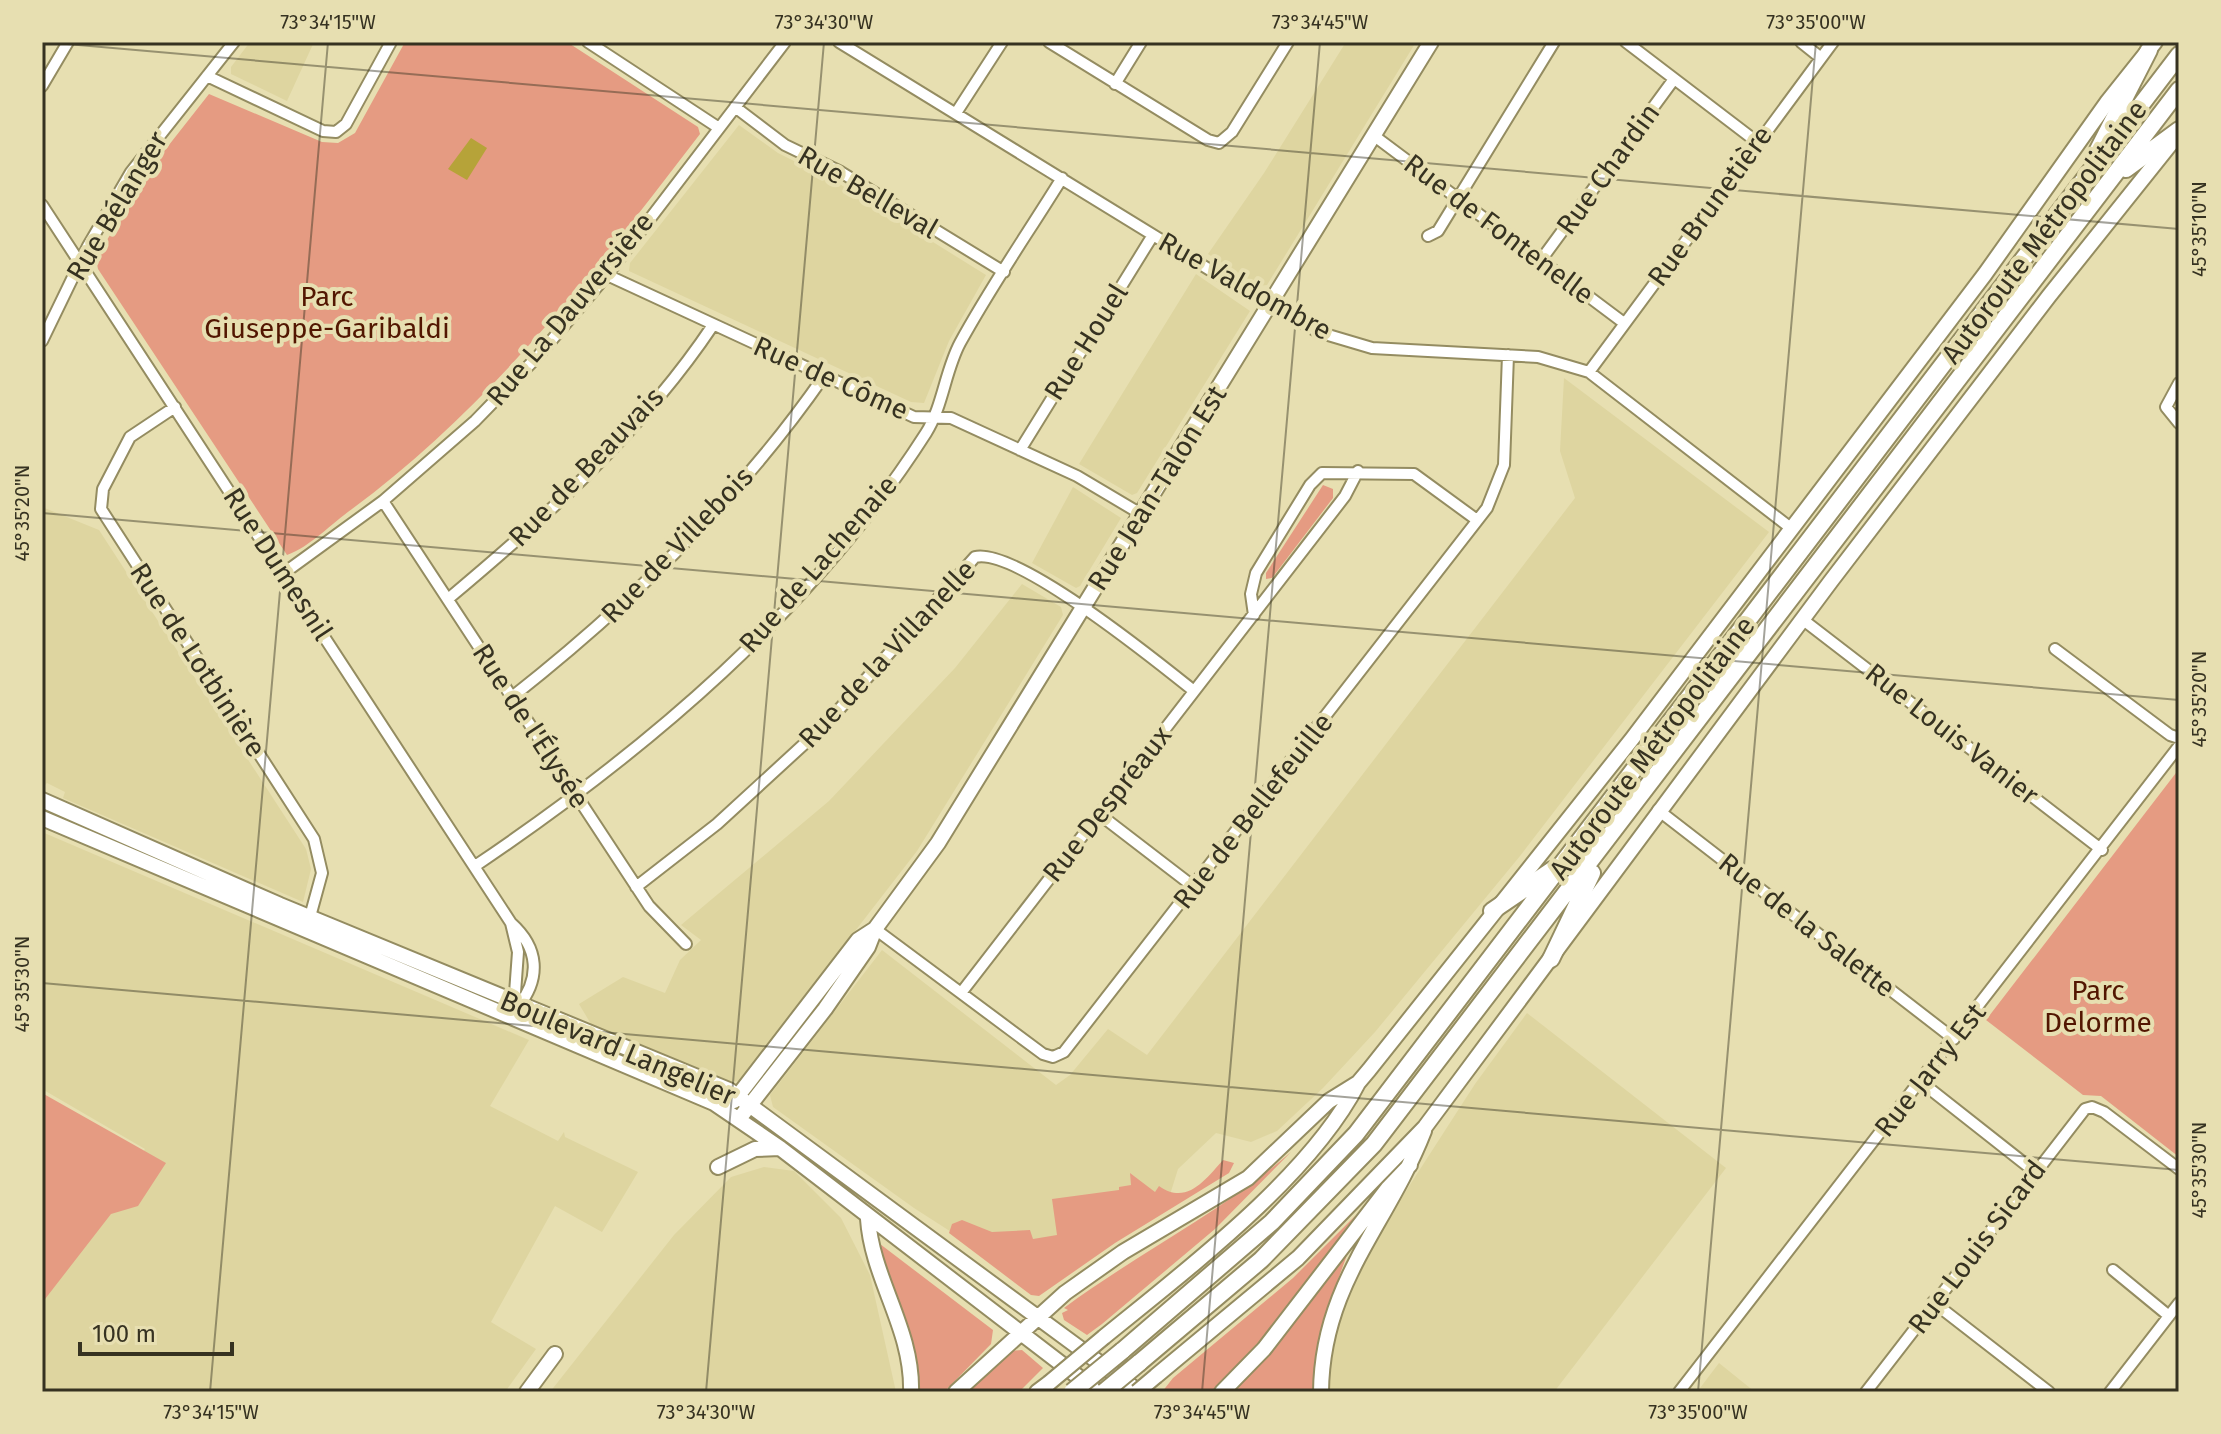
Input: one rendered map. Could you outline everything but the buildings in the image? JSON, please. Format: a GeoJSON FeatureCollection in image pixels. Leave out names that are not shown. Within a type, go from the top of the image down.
{"type":"FeatureCollection","features":[{"type":"Feature","properties":{"kind":"highway"},"geometry":{"type":"LineString","coordinates":[[2086,177],[2114,113],[2152,46]]}},
{"type":"Feature","properties":{"kind":"highway","name":"Autoroute Métropolitaine"},"geometry":{"type":"LineString","coordinates":[[1072,1392],[1261,1232],[1356,1134],[2179,55]]}},
{"type":"Feature","properties":{"kind":"highway","name":"Autoroute Métropolitaine"},"geometry":{"type":"LineString","coordinates":[[1104,1392],[1277,1245],[1374,1144],[2179,90]]}},
{"type":"Feature","properties":{"kind":"highway"},"geometry":{"type":"LineString","coordinates":[[2104,188],[2179,131]]}},
{"type":"Feature","properties":{"kind":"highway"},"geometry":{"type":"LineString","coordinates":[[1551,959],[1607,842]]}},
{"type":"Feature","properties":{"kind":"highway"},"geometry":{"type":"LineString","coordinates":[[1492,911],[1569,857]]}},
{"type":"Feature","properties":{"kind":"main road","name":"Rue Jean-Talon Est"},"geometry":{"type":"LineString","coordinates":[[733,1114],[750,1105],[830,1002],[868,947],[875,929],[938,843],[1431,42]]}},
{"type":"Feature","properties":{"kind":"main road"},"geometry":{"type":"LineString","coordinates":[[1043,1388],[1218,1242],[1274,1189],[1343,1112],[1358,1083],[1621,752],[1792,529],[1985,274],[2108,101],[2152,46]]}},
{"type":"Feature","properties":{"kind":"main road"},"geometry":{"type":"LineString","coordinates":[[1138,1392],[1298,1258],[1425,1127],[1802,619],[2179,131]]}},
{"type":"Feature","properties":{"kind":"main road","name":"Boulevard Langelier"},"geometry":{"type":"LineString","coordinates":[[42,800],[310,918],[683,1088],[733,1114],[1098,1392]]}},
{"type":"Feature","properties":{"kind":"main road","name":"Boulevard Langelier"},"geometry":{"type":"LineString","coordinates":[[42,818],[304,932],[738,1096],[1138,1392]]}},
{"type":"Feature","properties":{"kind":"main road","name":"Rue Jean-Talon Est"},"geometry":{"type":"LineString","coordinates":[[733,1114],[738,1096],[858,940],[875,929]]}},
{"type":"Feature","properties":{"kind":"main road"},"geometry":{"type":"LineString","coordinates":[[956,1392],[1038,1316],[1123,1252],[1253,1174],[1329,1101],[1358,1083]]}},
{"type":"Feature","properties":{"kind":"main road"},"geometry":{"type":"LineString","coordinates":[[1321,1392],[1325,1346],[1340,1288],[1410,1165],[1425,1127]]}},
{"type":"Feature","properties":{"kind":"main road"},"geometry":{"type":"LineString","coordinates":[[718,1167],[755,1149],[780,1148]]}},
{"type":"Feature","properties":{"kind":"main road"},"geometry":{"type":"LineString","coordinates":[[1222,1392],[1264,1349],[1388,1188],[1410,1165]]}},
{"type":"Feature","properties":{"kind":"main road"},"geometry":{"type":"LineString","coordinates":[[868,1219],[870,1246],[906,1340],[911,1392]]}},
{"type":"Feature","properties":{"kind":"main road"},"geometry":{"type":"LineString","coordinates":[[527,1392],[555,1354]]}},
{"type":"Feature","properties":{"kind":"street"},"geometry":{"type":"LineString","coordinates":[[42,86],[68,42]]}},
{"type":"Feature","properties":{"kind":"street","name":"Rue Bélanger"},"geometry":{"type":"LineString","coordinates":[[42,341],[79,264],[131,172],[234,42]]}},
{"type":"Feature","properties":{"kind":"street"},"geometry":{"type":"LineString","coordinates":[[207,76],[323,131],[336,132],[346,124],[391,42]]}},
{"type":"Feature","properties":{"kind":"street"},"geometry":{"type":"LineString","coordinates":[[588,42],[719,128]]}},
{"type":"Feature","properties":{"kind":"street","name":"Rue La Dauversière"},"geometry":{"type":"LineString","coordinates":[[284,573],[383,501],[513,382],[607,275],[785,42]]}},
{"type":"Feature","properties":{"kind":"street","name":"Rue Valdombre"},"geometry":{"type":"LineString","coordinates":[[839,42],[1269,306],[1318,332],[1356,345],[1552,360],[1589,372],[1792,529]]}},
{"type":"Feature","properties":{"kind":"street"},"geometry":{"type":"LineString","coordinates":[[856,53],[863,42]]}},
{"type":"Feature","properties":{"kind":"street"},"geometry":{"type":"LineString","coordinates":[[956,113],[1002,42]]}},
{"type":"Feature","properties":{"kind":"street"},"geometry":{"type":"LineString","coordinates":[[1049,42],[1208,140],[1222,142],[1288,42]]}},
{"type":"Feature","properties":{"kind":"street"},"geometry":{"type":"LineString","coordinates":[[1115,84],[1141,42]]}},
{"type":"Feature","properties":{"kind":"street"},"geometry":{"type":"LineString","coordinates":[[1428,236],[1438,231],[1554,42]]}},
{"type":"Feature","properties":{"kind":"street"},"geometry":{"type":"LineString","coordinates":[[1626,42],[1757,142]]}},
{"type":"Feature","properties":{"kind":"street"},"geometry":{"type":"LineString","coordinates":[[1801,42],[1821,58]]}},
{"type":"Feature","properties":{"kind":"street","name":"Rue Brunetière"},"geometry":{"type":"LineString","coordinates":[[1589,372],[1833,42]]}},
{"type":"Feature","properties":{"kind":"street","name":"Rue Chardin"},"geometry":{"type":"LineString","coordinates":[[1541,260],[1674,79]]}},
{"type":"Feature","properties":{"kind":"street","name":"Rue Belleval"},"geometry":{"type":"LineString","coordinates":[[735,107],[785,145],[839,171],[1004,272]]}},
{"type":"Feature","properties":{"kind":"street","name":"Rue de Fontenelle"},"geometry":{"type":"LineString","coordinates":[[1373,135],[1624,323]]}},
{"type":"Feature","properties":{"kind":"street","name":"Rue de Lachenaie"},"geometry":{"type":"LineString","coordinates":[[475,866],[577,796],[681,710],[783,611],[863,519],[917,446],[935,415],[959,346],[1062,178]]}},
{"type":"Feature","properties":{"kind":"street","name":"Rue Dumesnil"},"geometry":{"type":"LineString","coordinates":[[42,205],[511,923],[522,933],[534,955],[531,990],[516,1012]]}},
{"type":"Feature","properties":{"kind":"street","name":"Rue Houel"},"geometry":{"type":"LineString","coordinates":[[1020,450],[1153,235]]}},
{"type":"Feature","properties":{"kind":"street","name":"Rue de Côme"},"geometry":{"type":"LineString","coordinates":[[607,275],[914,417],[935,415],[951,418],[1091,483],[1141,514]]}},
{"type":"Feature","properties":{"kind":"street","name":"Rue de Beauvais"},"geometry":{"type":"LineString","coordinates":[[448,599],[537,524],[576,485],[684,366],[713,325]]}},
{"type":"Feature","properties":{"kind":"street","name":"Rue de Bellefeuille"},"geometry":{"type":"LineString","coordinates":[[875,929],[1043,1054],[1059,1056],[1194,887],[1496,493],[1504,465],[1508,355]]}},
{"type":"Feature","properties":{"kind":"street","name":"Rue de Villebois"},"geometry":{"type":"LineString","coordinates":[[512,697],[621,607],[691,538],[774,443],[824,376]]}},
{"type":"Feature","properties":{"kind":"street"},"geometry":{"type":"LineString","coordinates":[[2177,421],[2166,407],[2179,383]]}},
{"type":"Feature","properties":{"kind":"street","name":"Rue de Lotbinière"},"geometry":{"type":"LineString","coordinates":[[175,407],[127,441],[101,494],[101,509],[314,839],[323,867],[304,932]]}},
{"type":"Feature","properties":{"kind":"street","name":"Rue Despréaux"},"geometry":{"type":"LineString","coordinates":[[961,993],[1345,496],[1358,471]]}},
{"type":"Feature","properties":{"kind":"street"},"geometry":{"type":"LineString","coordinates":[[1254,615],[1251,594],[1256,573],[1310,485],[1322,473],[1414,474],[1477,520]]}},
{"type":"Feature","properties":{"kind":"street","name":"Rue de l'Élysée"},"geometry":{"type":"LineString","coordinates":[[383,501],[636,887],[656,915],[686,944]]}},
{"type":"Feature","properties":{"kind":"street","name":"Rue de la Villanelle"},"geometry":{"type":"LineString","coordinates":[[636,887],[717,824],[826,724],[975,557],[992,558],[1034,577],[1083,607],[1194,691]]}},
{"type":"Feature","properties":{"kind":"street","name":"Rue Louis Vanier"},"geometry":{"type":"LineString","coordinates":[[1802,619],[2102,850]]}},
{"type":"Feature","properties":{"kind":"street"},"geometry":{"type":"LineString","coordinates":[[2055,649],[2170,735],[2179,738]]}},
{"type":"Feature","properties":{"kind":"street","name":"Rue Jarry Est"},"geometry":{"type":"LineString","coordinates":[[1679,1392],[2102,850],[2179,746]]}},
{"type":"Feature","properties":{"kind":"street","name":"Rue de la Salette"},"geometry":{"type":"LineString","coordinates":[[1658,810],[1954,1039]]}},
{"type":"Feature","properties":{"kind":"street"},"geometry":{"type":"LineString","coordinates":[[1099,814],[1194,887]]}},
{"type":"Feature","properties":{"kind":"street","name":"Rue Dumesnil"},"geometry":{"type":"LineString","coordinates":[[511,923],[518,952],[516,1012]]}},
{"type":"Feature","properties":{"kind":"street"},"geometry":{"type":"LineString","coordinates":[[1921,1082],[2034,1171]]}},
{"type":"Feature","properties":{"kind":"street","name":"Rue Louis Sicard"},"geometry":{"type":"LineString","coordinates":[[1867,1392],[2079,1113],[2092,1107],[2179,1169]]}},
{"type":"Feature","properties":{"kind":"street"},"geometry":{"type":"LineString","coordinates":[[2113,1270],[2169,1316]]}},
{"type":"Feature","properties":{"kind":"street"},"geometry":{"type":"LineString","coordinates":[[1933,1302],[2049,1392]]}},
{"type":"Feature","properties":{"kind":"street"},"geometry":{"type":"LineString","coordinates":[[2110,1392],[2179,1303]]}},
{"type":"Feature","properties":{"kind":"shaded area"},"geometry":{"type":"Polygon","coordinates":[[[250,42],[314,42],[287,101],[231,74],[231,67],[250,42]]]}},
{"type":"Feature","properties":{"kind":"shaded area"},"geometry":{"type":"Polygon","coordinates":[[[1346,42],[1416,42],[1267,285],[1259,286],[1208,254],[1264,173],[1346,42]]]}},
{"type":"Feature","properties":{"kind":"shaded area"},"geometry":{"type":"Polygon","coordinates":[[[739,125],[778,153],[838,183],[986,275],[949,341],[924,403],[911,402],[629,271],[630,263],[739,125]]]}},
{"type":"Feature","properties":{"kind":"shaded area"},"geometry":{"type":"Polygon","coordinates":[[[471,138],[487,148],[467,180],[448,169],[471,138]]]}},
{"type":"Feature","properties":{"kind":"shaded area"},"geometry":{"type":"Polygon","coordinates":[[[1196,274],[1250,311],[1137,493],[1132,495],[1079,464],[1196,274]]]}},
{"type":"Feature","properties":{"kind":"shaded area"},"geometry":{"type":"Polygon","coordinates":[[[1564,378],[1769,532],[1520,856],[1375,1032],[1323,1088],[1277,1131],[1251,1142],[1216,1133],[1178,1169],[1168,1201],[1029,1282],[914,1208],[773,1107],[770,1095],[882,950],[1056,1085],[1070,1075],[1108,1029],[1147,1055],[1575,498],[1560,451],[1564,378]]]}},
{"type":"Feature","properties":{"kind":"shaded area"},"geometry":{"type":"Polygon","coordinates":[[[1073,487],[1121,518],[1076,588],[1032,563],[1073,487]]]}},
{"type":"Feature","properties":{"kind":"shaded area"},"geometry":{"type":"Polygon","coordinates":[[[42,507],[99,530],[306,849],[311,869],[303,902],[63,798],[65,792],[47,783],[42,788],[42,507]]]}},
{"type":"Feature","properties":{"kind":"shaded area"},"geometry":{"type":"Polygon","coordinates":[[[1022,584],[1061,607],[1063,615],[917,851],[739,1081],[732,1082],[591,1024],[579,1004],[623,977],[665,993],[680,960],[701,940],[681,925],[829,801],[955,668],[1022,584]]]}},
{"type":"Feature","properties":{"kind":"shaded area"},"geometry":{"type":"Polygon","coordinates":[[[42,832],[529,1040],[490,1106],[558,1141],[564,1132],[565,1137],[638,1172],[602,1232],[555,1206],[491,1322],[536,1349],[505,1392],[42,1392],[42,1297],[145,1149],[42,1089],[42,832]]]}},
{"type":"Feature","properties":{"kind":"shaded area"},"geometry":{"type":"Polygon","coordinates":[[[1527,1013],[1726,1168],[1554,1392],[1328,1392],[1336,1327],[1346,1295],[1375,1239],[1475,1084],[1527,1013]]]}},
{"type":"Feature","properties":{"kind":"shaded area"},"geometry":{"type":"Polygon","coordinates":[[[764,1167],[794,1171],[841,1218],[870,1275],[896,1392],[550,1392],[674,1235],[731,1177],[764,1167]]]}},
{"type":"Feature","properties":{"kind":"shaded area"},"geometry":{"type":"Polygon","coordinates":[[[1719,1363],[1755,1392],[1697,1392],[1719,1363]]]}},
{"type":"Feature","properties":{"kind":"green space","name":"Parc Giuseppe-Garibaldi"},"geometry":{"type":"Polygon","coordinates":[[[405,42],[567,42],[698,127],[700,134],[581,285],[496,381],[403,469],[312,541],[287,555],[98,269],[96,259],[143,178],[209,94],[322,142],[338,143],[355,133],[405,42]]]}},
{"type":"Feature","properties":{"kind":"green space"},"geometry":{"type":"Polygon","coordinates":[[[1323,485],[1333,489],[1333,498],[1272,578],[1266,579],[1266,573],[1323,485]]]}},
{"type":"Feature","properties":{"kind":"green space","name":"Parc Delorme"},"geometry":{"type":"Polygon","coordinates":[[[2179,769],[2179,1157],[2101,1096],[2083,1095],[1986,1020],[2179,769]]]}},
{"type":"Feature","properties":{"kind":"green space"},"geometry":{"type":"Polygon","coordinates":[[[42,1093],[166,1163],[138,1206],[111,1214],[42,1303],[42,1093]]]}},
{"type":"Feature","properties":{"kind":"green space"},"geometry":{"type":"Polygon","coordinates":[[[1291,1152],[1215,1229],[1102,1324],[1087,1335],[1064,1320],[1062,1313],[1068,1310],[1064,1308],[1208,1214],[1291,1152]]]}},
{"type":"Feature","properties":{"kind":"green space"},"geometry":{"type":"Polygon","coordinates":[[[1223,1160],[1234,1163],[1229,1173],[1115,1243],[1039,1296],[1031,1295],[949,1233],[952,1224],[962,1220],[992,1232],[1030,1230],[1033,1239],[1057,1235],[1052,1199],[1119,1190],[1119,1187],[1131,1185],[1130,1173],[1155,1192],[1159,1186],[1178,1193],[1187,1192],[1203,1182],[1223,1160]]]}},
{"type":"Feature","properties":{"kind":"green space"},"geometry":{"type":"Polygon","coordinates":[[[1356,1215],[1280,1319],[1212,1392],[1162,1392],[1173,1378],[1293,1278],[1356,1215]]]}},
{"type":"Feature","properties":{"kind":"green space"},"geometry":{"type":"Polygon","coordinates":[[[880,1244],[993,1330],[991,1344],[944,1392],[917,1392],[913,1343],[877,1245],[880,1244]]]}},
{"type":"Feature","properties":{"kind":"green space"},"geometry":{"type":"Polygon","coordinates":[[[1347,1255],[1324,1318],[1315,1392],[1233,1392],[1268,1357],[1347,1255]]]}},
{"type":"Feature","properties":{"kind":"green space"},"geometry":{"type":"Polygon","coordinates":[[[1022,1350],[1043,1368],[1019,1392],[968,1392],[1011,1351],[1022,1350]]]}}]}
